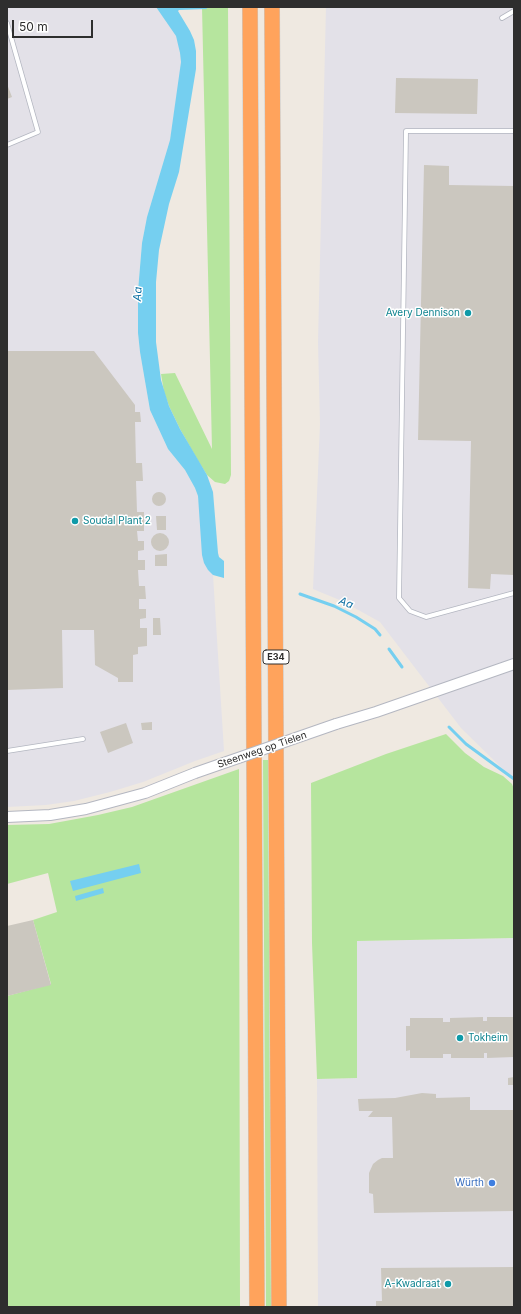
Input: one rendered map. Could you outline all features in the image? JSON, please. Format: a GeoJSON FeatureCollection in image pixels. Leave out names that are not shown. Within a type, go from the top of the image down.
{"type":"FeatureCollection","features":[{"type":"Feature","properties":{"kind":"highway","name":"E34"},"geometry":{"type":"LineString","coordinates":[[250,7],[257,1307]]}},
{"type":"Feature","properties":{"kind":"highway","name":"E34"},"geometry":{"type":"LineString","coordinates":[[272,7],[279,1307]]}},
{"type":"Feature","properties":{"kind":"street","name":"Steenweg op Tielen"},"geometry":{"type":"LineString","coordinates":[[7,817],[50,815],[86,809],[145,793],[336,724],[376,712],[514,664]]}},
{"type":"Feature","properties":{"kind":"lane"},"geometry":{"type":"LineString","coordinates":[[502,18],[514,11]]}},
{"type":"Feature","properties":{"kind":"lane"},"geometry":{"type":"LineString","coordinates":[[7,23],[38,132],[7,145]]}},
{"type":"Feature","properties":{"kind":"lane"},"geometry":{"type":"LineString","coordinates":[[514,131],[406,131],[399,598],[410,611],[426,617],[514,593]]}},
{"type":"Feature","properties":{"kind":"lane"},"geometry":{"type":"LineString","coordinates":[[7,751],[83,739]]}},
{"type":"Feature","properties":{"kind":"shaded area"},"geometry":{"type":"Polygon","coordinates":[[[7,7],[156,7],[176,36],[179,46],[181,62],[180,76],[170,140],[147,217],[142,243],[138,291],[138,333],[150,410],[168,449],[185,470],[198,496],[208,570],[213,575],[224,751],[143,782],[110,792],[74,801],[46,805],[7,807],[7,7]]]}},
{"type":"Feature","properties":{"kind":"shaded area"},"geometry":{"type":"Polygon","coordinates":[[[326,7],[514,7],[514,780],[461,728],[380,622],[342,601],[313,589],[320,424],[318,342],[326,7]]]}},
{"type":"Feature","properties":{"kind":"shaded area"},"geometry":{"type":"Polygon","coordinates":[[[514,938],[514,1307],[318,1307],[317,1079],[357,1078],[357,941],[514,938]]]}},
{"type":"Feature","properties":{"kind":"green space"},"geometry":{"type":"Polygon","coordinates":[[[202,7],[228,7],[231,475],[229,481],[225,484],[215,482],[207,475],[197,459],[169,406],[164,392],[161,374],[175,373],[212,449],[202,7]]]}},
{"type":"Feature","properties":{"kind":"green space"},"geometry":{"type":"Polygon","coordinates":[[[446,734],[465,753],[484,767],[503,776],[512,784],[514,789],[514,938],[357,941],[357,1078],[317,1079],[312,943],[311,783],[386,754],[446,734]]]}},
{"type":"Feature","properties":{"kind":"green space"},"geometry":{"type":"Polygon","coordinates":[[[263,760],[268,760],[271,1307],[266,1307],[263,760]]]}},
{"type":"Feature","properties":{"kind":"green space"},"geometry":{"type":"Polygon","coordinates":[[[239,769],[240,1307],[7,1307],[7,996],[51,984],[33,920],[57,912],[48,873],[7,884],[7,825],[49,824],[132,807],[239,769]]]}},
{"type":"Feature","properties":{"kind":"water"},"geometry":{"type":"Polygon","coordinates":[[[156,7],[206,7],[207,9],[178,11],[194,40],[196,51],[196,69],[179,172],[169,204],[159,250],[156,282],[156,342],[161,380],[169,406],[180,429],[207,475],[213,492],[218,553],[219,557],[224,561],[224,578],[213,575],[204,563],[202,555],[198,496],[185,470],[168,449],[150,410],[140,352],[138,333],[138,291],[142,243],[147,217],[170,140],[181,62],[176,36],[156,7]]]}},
{"type":"Feature","properties":{"kind":"water"},"geometry":{"type":"Polygon","coordinates":[[[139,864],[141,873],[73,891],[70,881],[139,864]]]}},
{"type":"Feature","properties":{"kind":"water"},"geometry":{"type":"Polygon","coordinates":[[[103,888],[104,893],[76,901],[75,896],[103,888]]]}},
{"type":"Feature","properties":{"kind":"building"},"geometry":{"type":"Polygon","coordinates":[[[396,78],[478,79],[477,114],[395,113],[396,78]]]}},
{"type":"Feature","properties":{"kind":"building"},"geometry":{"type":"Polygon","coordinates":[[[7,84],[12,97],[7,99],[7,84]]]}},
{"type":"Feature","properties":{"kind":"building","name":"Avery Dennison"},"geometry":{"type":"Polygon","coordinates":[[[424,165],[449,166],[449,185],[514,186],[514,575],[491,574],[490,589],[468,588],[471,441],[418,440],[424,165]]]}},
{"type":"Feature","properties":{"kind":"building","name":"Soudal Plant 2"},"geometry":{"type":"Polygon","coordinates":[[[7,351],[94,351],[135,405],[135,412],[140,412],[141,422],[135,422],[136,463],[142,463],[143,481],[136,481],[137,512],[144,512],[144,531],[137,531],[138,541],[144,541],[144,550],[138,551],[138,560],[145,560],[145,570],[138,570],[139,586],[145,586],[146,599],[139,599],[139,609],[146,609],[146,618],[140,619],[140,628],[147,628],[147,646],[138,647],[138,654],[133,655],[133,682],[118,682],[118,678],[95,665],[94,630],[62,630],[63,688],[7,690],[7,351]]]}},
{"type":"Feature","properties":{"kind":"building"},"geometry":{"type":"Polygon","coordinates":[[[156,492],[162,492],[166,496],[166,502],[162,506],[156,506],[152,502],[152,496],[156,492]]]}},
{"type":"Feature","properties":{"kind":"building"},"geometry":{"type":"Polygon","coordinates":[[[156,516],[166,516],[166,530],[157,530],[156,516]]]}},
{"type":"Feature","properties":{"kind":"building"},"geometry":{"type":"Polygon","coordinates":[[[156,533],[164,533],[169,538],[167,549],[164,551],[156,551],[151,546],[151,538],[156,533]]]}},
{"type":"Feature","properties":{"kind":"building"},"geometry":{"type":"Polygon","coordinates":[[[167,554],[167,566],[155,566],[155,555],[167,554]]]}},
{"type":"Feature","properties":{"kind":"building"},"geometry":{"type":"Polygon","coordinates":[[[153,618],[160,618],[161,635],[153,635],[153,618]]]}},
{"type":"Feature","properties":{"kind":"building"},"geometry":{"type":"Polygon","coordinates":[[[152,722],[152,730],[142,730],[141,723],[152,722]]]}},
{"type":"Feature","properties":{"kind":"building"},"geometry":{"type":"Polygon","coordinates":[[[126,723],[133,743],[108,753],[100,732],[126,723]]]}},
{"type":"Feature","properties":{"kind":"building"},"geometry":{"type":"Polygon","coordinates":[[[33,920],[51,985],[7,996],[7,926],[33,920]]]}},
{"type":"Feature","properties":{"kind":"building","name":"Tokheim"},"geometry":{"type":"Polygon","coordinates":[[[483,1017],[483,1021],[487,1021],[487,1017],[514,1017],[514,1057],[487,1058],[487,1053],[484,1053],[484,1058],[451,1058],[451,1054],[443,1054],[443,1058],[410,1058],[410,1050],[406,1051],[406,1026],[410,1026],[410,1018],[443,1018],[443,1022],[450,1022],[450,1018],[483,1017]]]}},
{"type":"Feature","properties":{"kind":"building"},"geometry":{"type":"Polygon","coordinates":[[[514,1077],[514,1085],[508,1085],[508,1078],[514,1077]]]}},
{"type":"Feature","properties":{"kind":"building"},"geometry":{"type":"Polygon","coordinates":[[[422,1093],[436,1094],[436,1098],[470,1097],[470,1110],[514,1110],[514,1211],[374,1213],[373,1194],[369,1193],[369,1173],[373,1164],[378,1160],[382,1158],[393,1158],[392,1117],[368,1117],[373,1111],[359,1111],[358,1099],[395,1098],[422,1093]]]}},
{"type":"Feature","properties":{"kind":"building","name":"A-Kwadraat"},"geometry":{"type":"Polygon","coordinates":[[[514,1267],[514,1307],[376,1307],[376,1301],[382,1301],[381,1268],[514,1267]]]}},
{"type":"Feature","properties":{"kind":"waterway","name":"Aa"},"geometry":{"type":"LineString","coordinates":[[300,594],[334,606],[356,617],[375,629],[380,635]]}},
{"type":"Feature","properties":{"kind":"waterway","name":"Aa"},"geometry":{"type":"LineString","coordinates":[[389,649],[402,667]]}},
{"type":"Feature","properties":{"kind":"waterway","name":"Aa"},"geometry":{"type":"LineString","coordinates":[[449,727],[466,744],[514,779]]}},
{"type":"Feature","properties":{"kind":"place","name":"Avery Dennison"},"geometry":{"type":"Point","coordinates":[468,313]}},
{"type":"Feature","properties":{"kind":"place","name":"Soudal Plant 2"},"geometry":{"type":"Point","coordinates":[75,521]}},
{"type":"Feature","properties":{"kind":"place","name":"Tokheim"},"geometry":{"type":"Point","coordinates":[460,1038]}},
{"type":"Feature","properties":{"kind":"place","name":"Würth"},"geometry":{"type":"Point","coordinates":[492,1183]}},
{"type":"Feature","properties":{"kind":"place","name":"A-Kwadraat"},"geometry":{"type":"Point","coordinates":[448,1284]}}]}
